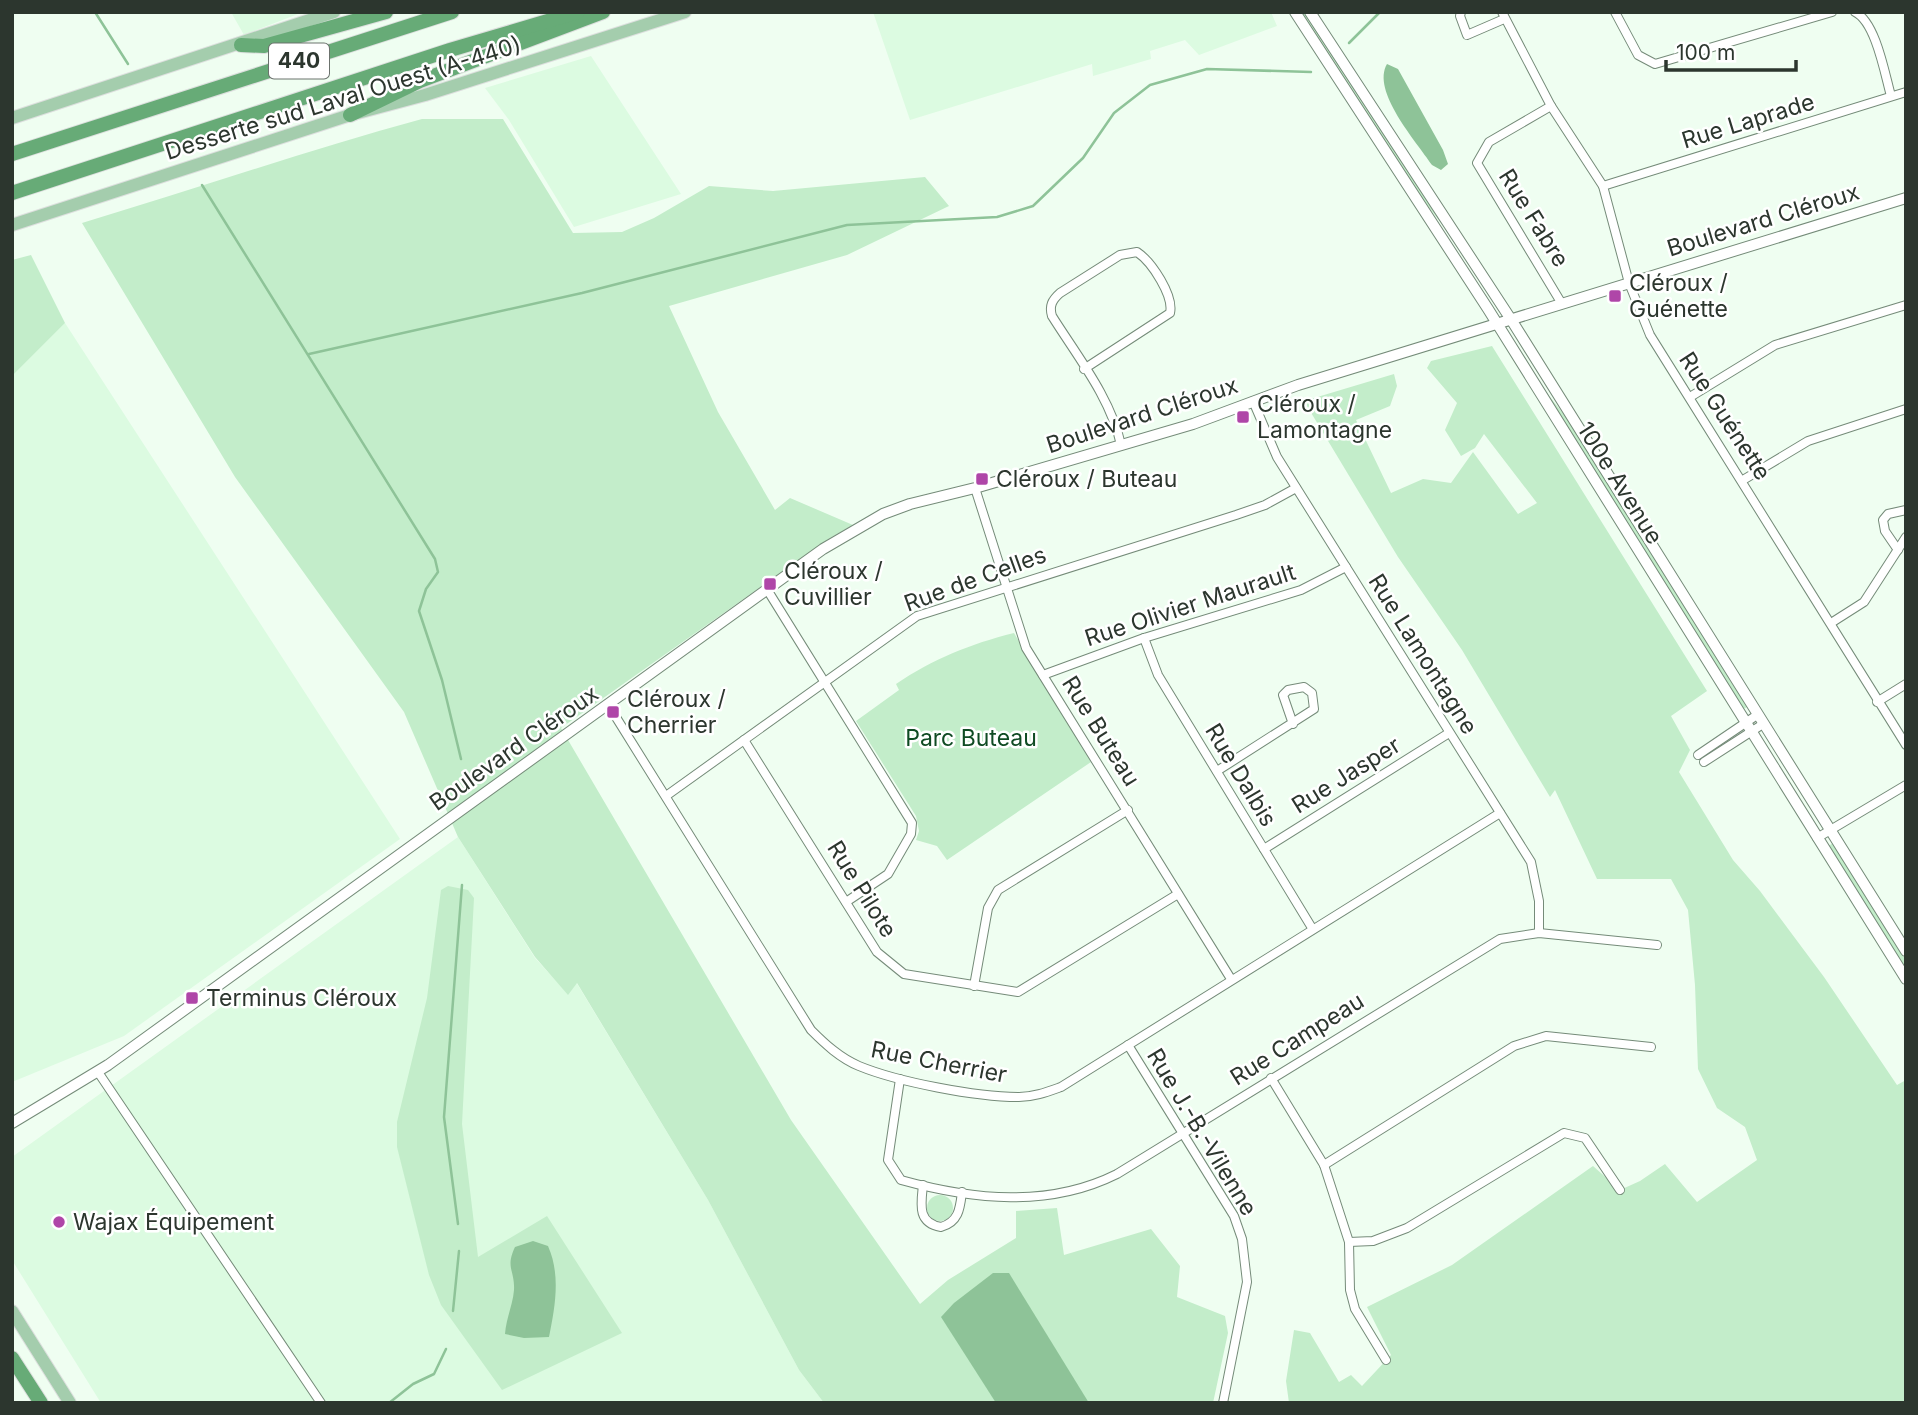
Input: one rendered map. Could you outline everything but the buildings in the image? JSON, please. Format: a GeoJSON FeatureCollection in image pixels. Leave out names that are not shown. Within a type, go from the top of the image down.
{"type":"FeatureCollection","features":[{"type":"Feature","properties":{"kind":"highway"},"geometry":{"type":"LineString","coordinates":[[241,46],[264,46],[386,12]]}},
{"type":"Feature","properties":{"kind":"highway","name":"440"},"geometry":{"type":"LineString","coordinates":[[12,151],[57,139],[452,12]]}},
{"type":"Feature","properties":{"kind":"highway","name":"440"},"geometry":{"type":"LineString","coordinates":[[12,195],[450,50],[578,12]]}},
{"type":"Feature","properties":{"kind":"highway"},"geometry":{"type":"LineString","coordinates":[[350,115],[421,81],[603,12]]}},
{"type":"Feature","properties":{"kind":"highway"},"geometry":{"type":"LineString","coordinates":[[12,1358],[41,1403]]}},
{"type":"Feature","properties":{"kind":"main road"},"geometry":{"type":"LineString","coordinates":[[12,118],[241,46],[334,12]]}},
{"type":"Feature","properties":{"kind":"main road","name":"Desserte sud Laval Ouest (A-440)"},"geometry":{"type":"LineString","coordinates":[[12,225],[350,115],[425,95],[685,12]]}},
{"type":"Feature","properties":{"kind":"main road"},"geometry":{"type":"LineString","coordinates":[[12,1311],[70,1403]]}},
{"type":"Feature","properties":{"kind":"street","name":"100e Avenue"},"geometry":{"type":"LineString","coordinates":[[1294,12],[1497,325],[1906,979]]}},
{"type":"Feature","properties":{"kind":"street","name":"100e Avenue"},"geometry":{"type":"LineString","coordinates":[[1310,12],[1512,321],[1906,951]]}},
{"type":"Feature","properties":{"kind":"street","name":"Rue Guénette"},"geometry":{"type":"LineString","coordinates":[[1461,12],[1467,35],[1503,15],[1551,106],[1602,186],[1629,283],[1650,334],[1906,745]]}},
{"type":"Feature","properties":{"kind":"street"},"geometry":{"type":"LineString","coordinates":[[1615,12],[1638,55],[1655,64],[1832,12]]}},
{"type":"Feature","properties":{"kind":"street"},"geometry":{"type":"LineString","coordinates":[[1855,12],[1861,15],[1872,32],[1891,96]]}},
{"type":"Feature","properties":{"kind":"street","name":"Rue Laprade"},"geometry":{"type":"LineString","coordinates":[[1602,186],[1906,92]]}},
{"type":"Feature","properties":{"kind":"street","name":"Rue Fabre"},"geometry":{"type":"LineString","coordinates":[[1551,106],[1489,142],[1477,163],[1562,304]]}},
{"type":"Feature","properties":{"kind":"street","name":"Boulevard Cléroux"},"geometry":{"type":"LineString","coordinates":[[12,1123],[97,1072],[609,706],[823,549],[883,514],[1121,445],[1298,385],[1906,198]]}},
{"type":"Feature","properties":{"kind":"street"},"geometry":{"type":"LineString","coordinates":[[1084,369],[1170,313],[1169,297],[1145,258],[1137,252],[1120,255],[1053,298],[1052,316],[1084,369],[1112,413],[1121,445]]}},
{"type":"Feature","properties":{"kind":"street"},"geometry":{"type":"LineString","coordinates":[[1689,397],[1775,345],[1906,305]]}},
{"type":"Feature","properties":{"kind":"street","name":"Rue Lamontagne"},"geometry":{"type":"LineString","coordinates":[[1253,401],[1265,434],[1296,488],[1531,862],[1539,901],[1539,933]]}},
{"type":"Feature","properties":{"kind":"street"},"geometry":{"type":"LineString","coordinates":[[1743,480],[1808,441],[1906,409]]}},
{"type":"Feature","properties":{"kind":"street","name":"Rue Buteau"},"geometry":{"type":"LineString","coordinates":[[975,488],[1020,635],[1231,979]]}},
{"type":"Feature","properties":{"kind":"street","name":"Rue de Celles"},"geometry":{"type":"LineString","coordinates":[[666,796],[917,616],[1236,515],[1265,505],[1296,488]]}},
{"type":"Feature","properties":{"kind":"street"},"geometry":{"type":"LineString","coordinates":[[1898,550],[1885,531],[1883,520],[1888,514],[1906,510]]}},
{"type":"Feature","properties":{"kind":"street"},"geometry":{"type":"LineString","coordinates":[[1831,623],[1864,602],[1906,537]]}},
{"type":"Feature","properties":{"kind":"street","name":"Rue Olivier Maurault"},"geometry":{"type":"LineString","coordinates":[[1043,675],[1144,638],[1301,590],[1346,567]]}},
{"type":"Feature","properties":{"kind":"street"},"geometry":{"type":"LineString","coordinates":[[768,591],[913,829],[888,874],[846,902]]}},
{"type":"Feature","properties":{"kind":"street","name":"Rue Dalbis"},"geometry":{"type":"LineString","coordinates":[[1144,638],[1158,675],[1312,928]]}},
{"type":"Feature","properties":{"kind":"street"},"geometry":{"type":"LineString","coordinates":[[1877,702],[1906,684]]}},
{"type":"Feature","properties":{"kind":"street"},"geometry":{"type":"LineString","coordinates":[[1217,771],[1293,724],[1314,709],[1312,693],[1304,687],[1288,690],[1283,695],[1293,724]]}},
{"type":"Feature","properties":{"kind":"street","name":"Rue Cherrier"},"geometry":{"type":"LineString","coordinates":[[609,706],[811,1030],[825,1044],[857,1065],[900,1079],[1019,1097],[1041,1094],[1061,1087],[1500,813]]}},
{"type":"Feature","properties":{"kind":"street"},"geometry":{"type":"LineString","coordinates":[[1704,762],[1760,719]]}},
{"type":"Feature","properties":{"kind":"street"},"geometry":{"type":"LineString","coordinates":[[1698,755],[1747,728]]}},
{"type":"Feature","properties":{"kind":"street","name":"Rue Jasper"},"geometry":{"type":"LineString","coordinates":[[1264,849],[1449,733]]}},
{"type":"Feature","properties":{"kind":"street","name":"Rue Pilote"},"geometry":{"type":"LineString","coordinates":[[744,740],[877,952],[904,974],[1008,992],[1026,989],[1178,894]]}},
{"type":"Feature","properties":{"kind":"street"},"geometry":{"type":"LineString","coordinates":[[1817,838],[1906,785]]}},
{"type":"Feature","properties":{"kind":"street"},"geometry":{"type":"LineString","coordinates":[[974,986],[988,908],[998,890],[1128,810]]}},
{"type":"Feature","properties":{"kind":"street","name":"Rue Campeau"},"geometry":{"type":"LineString","coordinates":[[900,1079],[888,1160],[901,1180],[962,1192],[1040,1198],[1070,1193],[1117,1174],[1481,948],[1500,939],[1539,933],[1657,945]]}},
{"type":"Feature","properties":{"kind":"street"},"geometry":{"type":"LineString","coordinates":[[1324,1165],[1514,1046],[1533,1038],[1546,1036],[1651,1047]]}},
{"type":"Feature","properties":{"kind":"street","name":"Rue J.-B.-Vilenne"},"geometry":{"type":"LineString","coordinates":[[1128,1045],[1234,1216],[1247,1260],[1245,1304],[1226,1375],[1223,1403]]}},
{"type":"Feature","properties":{"kind":"street"},"geometry":{"type":"LineString","coordinates":[[97,1072],[256,1302],[321,1403]]}},
{"type":"Feature","properties":{"kind":"street"},"geometry":{"type":"LineString","coordinates":[[1272,1078],[1324,1165],[1349,1242],[1350,1290],[1355,1309],[1386,1360]]}},
{"type":"Feature","properties":{"kind":"street"},"geometry":{"type":"LineString","coordinates":[[1349,1242],[1373,1241],[1408,1228],[1564,1133],[1585,1138],[1620,1190]]}},
{"type":"Feature","properties":{"kind":"street"},"geometry":{"type":"LineString","coordinates":[[923,1185],[921,1212],[926,1221],[941,1227],[954,1221],[959,1214],[962,1192]]}},
{"type":"Feature","properties":{"kind":"shaded area"},"geometry":{"type":"Polygon","coordinates":[[[231,12],[303,12],[244,35],[231,12]]]}},
{"type":"Feature","properties":{"kind":"shaded area"},"geometry":{"type":"Polygon","coordinates":[[[873,12],[1271,12],[1277,26],[1199,55],[1185,40],[1150,51],[1151,59],[1093,76],[1092,64],[910,120],[873,12]]]}},
{"type":"Feature","properties":{"kind":"shaded area"},"geometry":{"type":"Polygon","coordinates":[[[591,56],[681,194],[574,227],[509,120],[485,88],[591,56]]]}},
{"type":"Feature","properties":{"kind":"shaded area"},"geometry":{"type":"Polygon","coordinates":[[[1387,64],[1398,69],[1443,150],[1448,164],[1441,170],[1432,165],[1390,101],[1385,88],[1387,64]]]}},
{"type":"Feature","properties":{"kind":"shaded area"},"geometry":{"type":"Polygon","coordinates":[[[65,323],[400,839],[124,1036],[12,1082],[12,376],[65,323]]]}},
{"type":"Feature","properties":{"kind":"shaded area"},"geometry":{"type":"Polygon","coordinates":[[[458,837],[535,958],[568,994],[576,982],[708,1200],[799,1370],[824,1403],[101,1403],[12,1260],[12,1157],[458,837]]]}},
{"type":"Feature","properties":{"kind":"shaded area"},"geometry":{"type":"Polygon","coordinates":[[[533,1241],[548,1246],[552,1257],[556,1280],[555,1303],[549,1337],[524,1338],[505,1334],[514,1290],[511,1260],[515,1247],[533,1241]]]}},
{"type":"Feature","properties":{"kind":"shaded area"},"geometry":{"type":"Polygon","coordinates":[[[993,1273],[1009,1273],[1089,1403],[996,1403],[941,1317],[954,1303],[993,1273]]]}},
{"type":"Feature","properties":{"kind":"green space"},"geometry":{"type":"Polygon","coordinates":[[[1299,12],[1305,12],[1451,236],[1404,175],[1299,12]]]}},
{"type":"Feature","properties":{"kind":"green space"},"geometry":{"type":"Polygon","coordinates":[[[422,119],[503,119],[573,233],[622,232],[654,218],[709,186],[773,191],[925,177],[949,206],[847,255],[669,306],[718,412],[775,510],[790,498],[853,525],[830,538],[561,728],[791,1120],[920,1304],[948,1280],[1016,1238],[1016,1211],[1057,1208],[1064,1255],[1151,1229],[1180,1266],[1177,1297],[1225,1316],[1228,1333],[1213,1403],[824,1403],[799,1370],[708,1200],[577,983],[568,995],[535,957],[458,837],[404,712],[235,477],[82,223],[422,119]]]}},
{"type":"Feature","properties":{"kind":"green space"},"geometry":{"type":"Polygon","coordinates":[[[31,255],[65,323],[12,376],[12,260],[31,255]]]}},
{"type":"Feature","properties":{"kind":"green space"},"geometry":{"type":"Polygon","coordinates":[[[1492,346],[1707,691],[1671,716],[1690,750],[1679,772],[1733,860],[1760,891],[1824,977],[1897,1085],[1906,1080],[1906,1403],[1289,1403],[1286,1381],[1294,1330],[1310,1333],[1339,1382],[1351,1375],[1362,1386],[1391,1355],[1367,1307],[1452,1265],[1593,1166],[1620,1190],[1640,1181],[1665,1164],[1697,1202],[1757,1160],[1745,1127],[1717,1108],[1698,1069],[1695,985],[1688,910],[1671,879],[1597,879],[1555,790],[1550,797],[1462,650],[1398,557],[1304,401],[1394,374],[1397,386],[1390,406],[1356,420],[1391,493],[1423,479],[1451,483],[1473,452],[1518,514],[1537,503],[1484,434],[1475,448],[1461,456],[1445,430],[1457,403],[1427,368],[1431,361],[1492,346]]]}},
{"type":"Feature","properties":{"kind":"green space"},"geometry":{"type":"Polygon","coordinates":[[[1541,386],[1566,417],[1747,707],[1742,710],[1541,386]]]}},
{"type":"Feature","properties":{"kind":"green space","name":"Parc Buteau"},"geometry":{"type":"Polygon","coordinates":[[[1014,633],[1091,762],[947,860],[937,846],[916,840],[919,831],[916,816],[856,721],[899,690],[896,684],[924,667],[967,647],[1014,633]]]}},
{"type":"Feature","properties":{"kind":"green space"},"geometry":{"type":"Polygon","coordinates":[[[1833,843],[1906,960],[1906,971],[1827,847],[1833,843]]]}},
{"type":"Feature","properties":{"kind":"green space"},"geometry":{"type":"Polygon","coordinates":[[[448,886],[468,890],[474,898],[462,1124],[478,1257],[547,1216],[622,1333],[502,1390],[441,1305],[429,1275],[397,1147],[397,1122],[427,998],[441,890],[448,886]]]}},
{"type":"Feature","properties":{"kind":"green space"},"geometry":{"type":"Polygon","coordinates":[[[940,1195],[949,1199],[953,1208],[949,1217],[940,1221],[931,1217],[927,1208],[931,1199],[940,1195]]]}},
{"type":"Feature","properties":{"kind":"waterway"},"geometry":{"type":"LineString","coordinates":[[95,12],[128,64]]}},
{"type":"Feature","properties":{"kind":"waterway"},"geometry":{"type":"LineString","coordinates":[[1349,43],[1380,12]]}},
{"type":"Feature","properties":{"kind":"waterway"},"geometry":{"type":"LineString","coordinates":[[309,354],[582,293],[847,225],[997,217],[1033,206],[1083,158],[1114,113],[1150,85],[1207,69],[1311,72]]}},
{"type":"Feature","properties":{"kind":"waterway"},"geometry":{"type":"LineString","coordinates":[[202,185],[435,559],[438,572],[426,589],[419,611],[442,680],[461,759]]}},
{"type":"Feature","properties":{"kind":"waterway"},"geometry":{"type":"LineString","coordinates":[[458,1224],[444,1117],[462,885]]}},
{"type":"Feature","properties":{"kind":"waterway"},"geometry":{"type":"LineString","coordinates":[[453,1311],[459,1251]]}},
{"type":"Feature","properties":{"kind":"waterway"},"geometry":{"type":"LineString","coordinates":[[389,1403],[413,1384],[434,1374],[446,1349]]}},
{"type":"Feature","properties":{"kind":"place","name":"Cléroux / Guénette"},"geometry":{"type":"Point","coordinates":[1615,296]}},
{"type":"Feature","properties":{"kind":"place","name":"Cléroux / Lamontagne"},"geometry":{"type":"Point","coordinates":[1243,417]}},
{"type":"Feature","properties":{"kind":"place","name":"Cléroux / Buteau"},"geometry":{"type":"Point","coordinates":[982,479]}},
{"type":"Feature","properties":{"kind":"place","name":"Cléroux / Cuvillier"},"geometry":{"type":"Point","coordinates":[770,584]}},
{"type":"Feature","properties":{"kind":"place","name":"Cléroux / Cherrier"},"geometry":{"type":"Point","coordinates":[613,712]}},
{"type":"Feature","properties":{"kind":"place","name":"Terminus Cléroux"},"geometry":{"type":"Point","coordinates":[192,998]}},
{"type":"Feature","properties":{"kind":"place","name":"Wajax Équipement"},"geometry":{"type":"Point","coordinates":[59,1222]}}]}
